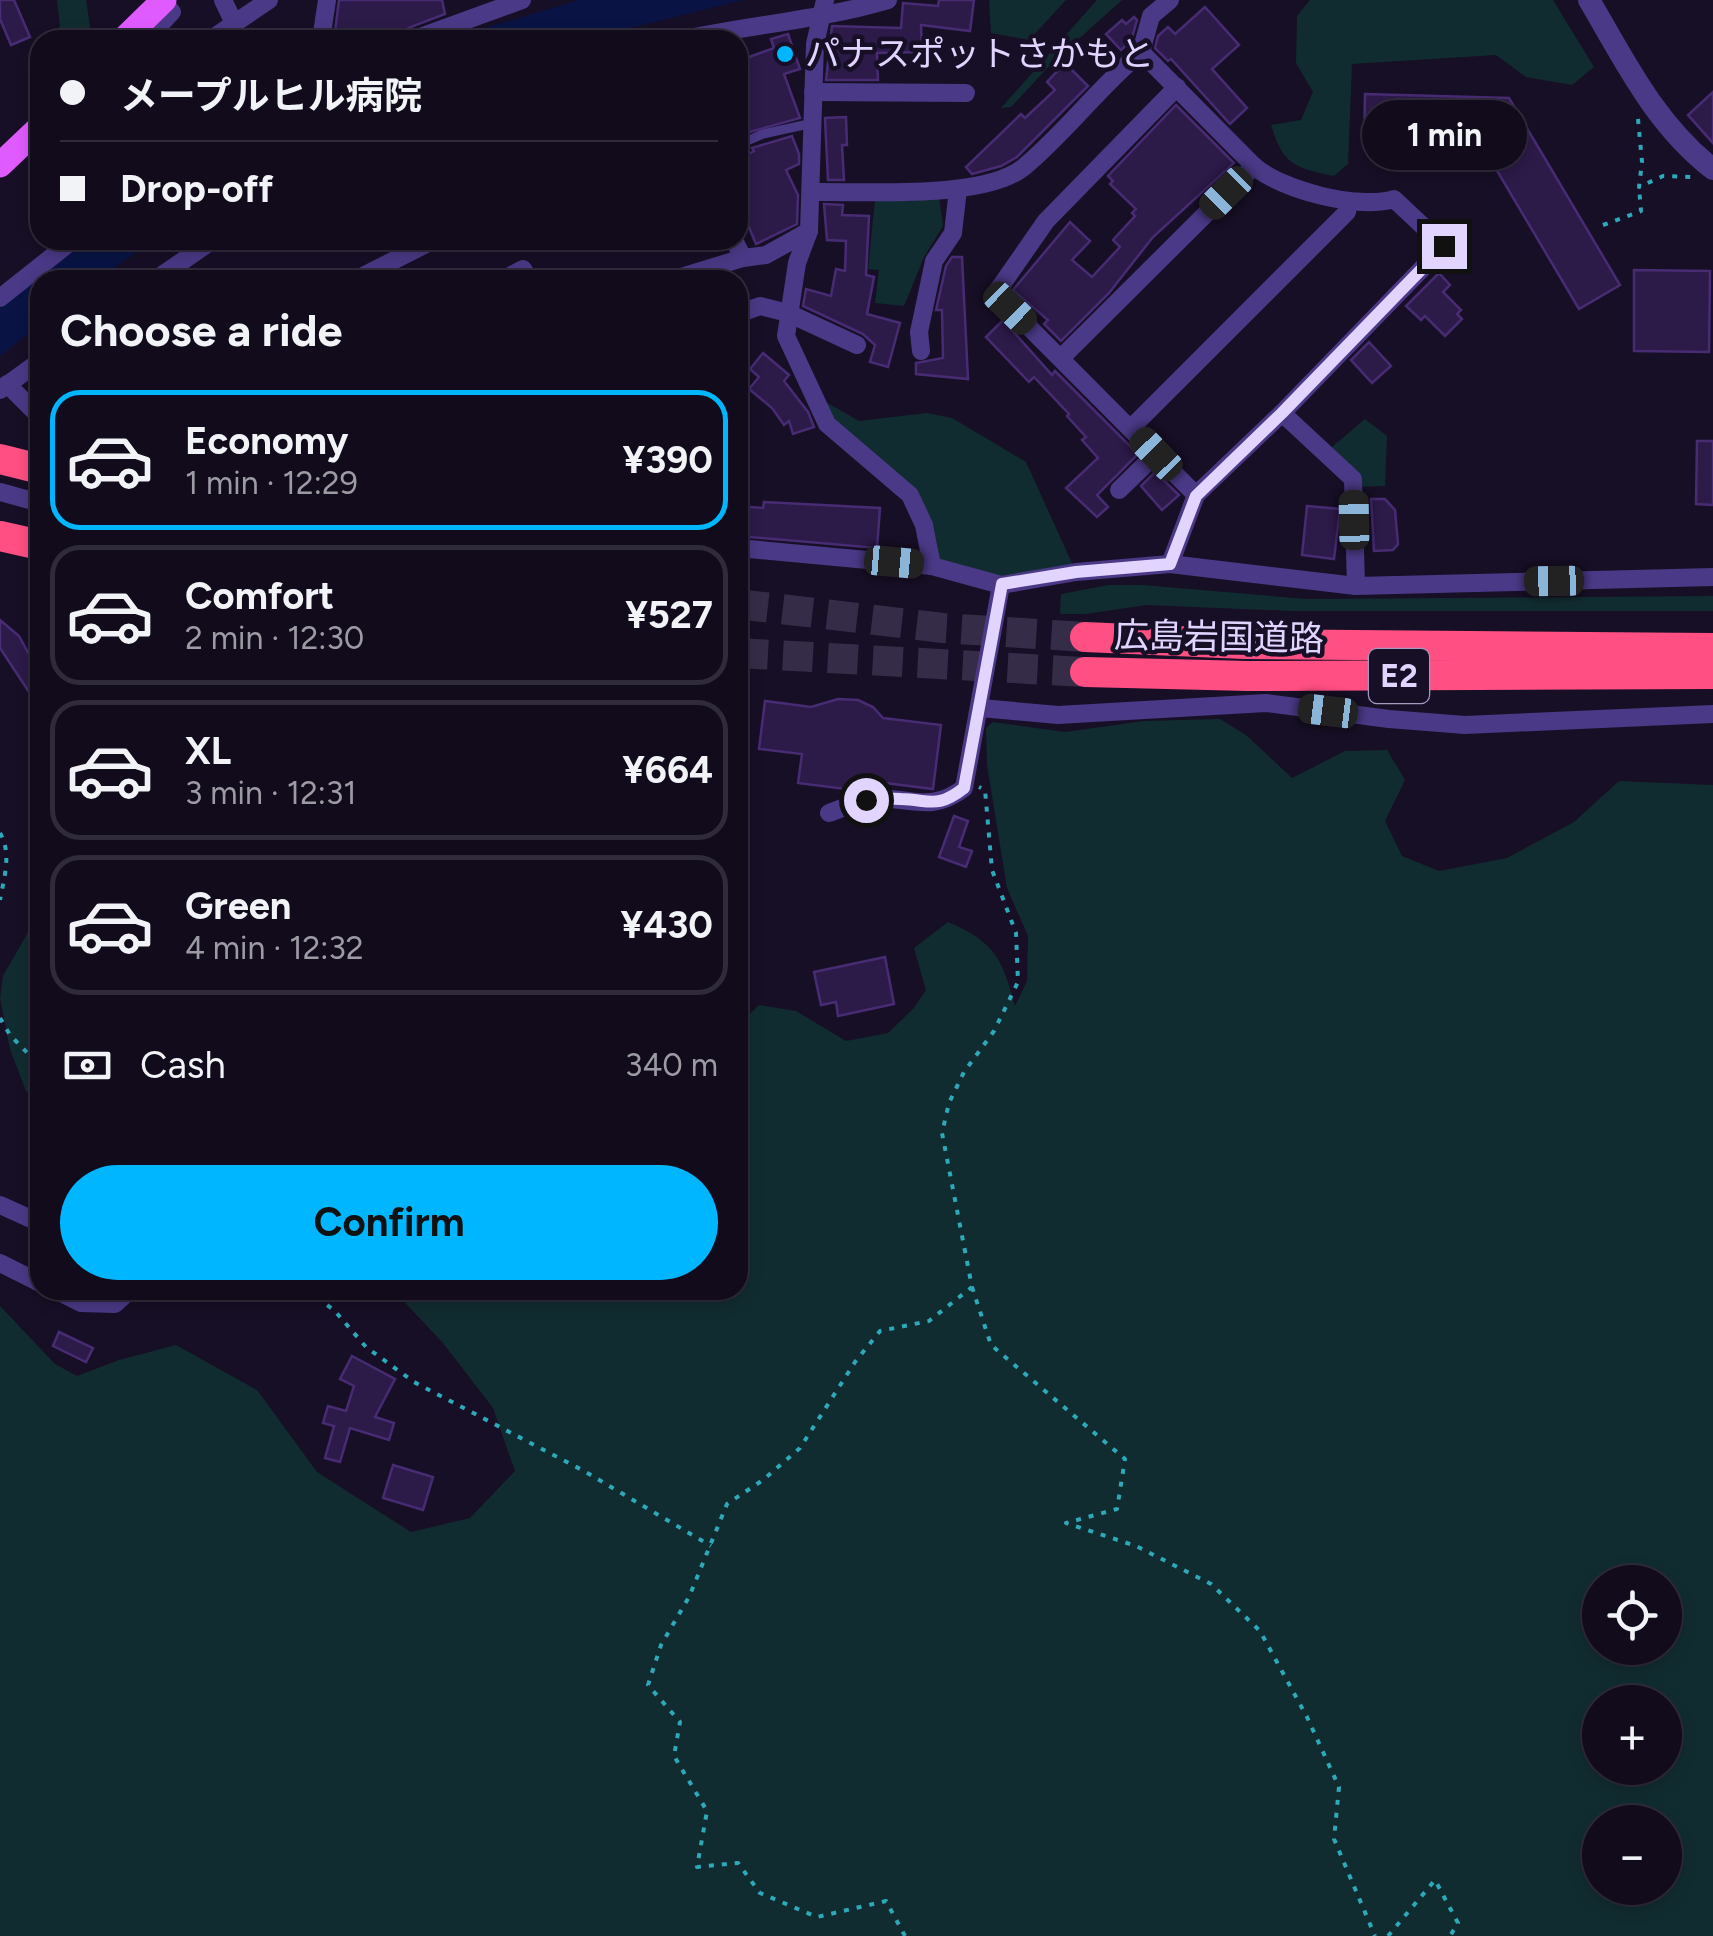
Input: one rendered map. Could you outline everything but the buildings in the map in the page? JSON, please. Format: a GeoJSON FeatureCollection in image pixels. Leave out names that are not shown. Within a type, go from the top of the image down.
{"type":"FeatureCollection","features":[{"type":"Feature","properties":{"kind":"highway"},"geometry":{"type":"LineString","coordinates":[[0,459],[30,467]]}},
{"type":"Feature","properties":{"kind":"highway"},"geometry":{"type":"LineString","coordinates":[[0,536],[30,543]]}},
{"type":"Feature","properties":{"kind":"highway","name":"広島岩国道路"},"geometry":{"type":"LineString","coordinates":[[1086,638],[1244,644],[1713,648]]}},
{"type":"Feature","properties":{"kind":"highway","name":"広島岩国道路"},"geometry":{"type":"LineString","coordinates":[[1085,672],[1248,676],[1713,674]]}},
{"type":"Feature","properties":{"kind":"main road"},"geometry":{"type":"LineString","coordinates":[[134,30],[162,0]]}},
{"type":"Feature","properties":{"kind":"main road"},"geometry":{"type":"LineString","coordinates":[[0,165],[30,136]]}},
{"type":"Feature","properties":{"kind":"street"},"geometry":{"type":"LineString","coordinates":[[155,30],[172,12],[162,0]]}},
{"type":"Feature","properties":{"kind":"street"},"geometry":{"type":"LineString","coordinates":[[223,0],[236,25]]}},
{"type":"Feature","properties":{"kind":"street"},"geometry":{"type":"LineString","coordinates":[[227,30],[268,0]]}},
{"type":"Feature","properties":{"kind":"street"},"geometry":{"type":"LineString","coordinates":[[322,30],[327,0]]}},
{"type":"Feature","properties":{"kind":"street"},"geometry":{"type":"LineString","coordinates":[[440,30],[522,0]]}},
{"type":"Feature","properties":{"kind":"street"},"geometry":{"type":"LineString","coordinates":[[721,30],[824,5],[845,12],[888,0]]}},
{"type":"Feature","properties":{"kind":"street"},"geometry":{"type":"LineString","coordinates":[[812,192],[958,189],[995,183],[1022,169],[1140,52],[1152,16],[1170,0]]}},
{"type":"Feature","properties":{"kind":"street"},"geometry":{"type":"LineString","coordinates":[[1589,0],[1644,96],[1684,142],[1704,173]]}},
{"type":"Feature","properties":{"kind":"street"},"geometry":{"type":"LineString","coordinates":[[824,5],[815,44],[809,231],[797,263],[786,336],[826,424],[910,496],[924,525],[932,566]]}},
{"type":"Feature","properties":{"kind":"street"},"geometry":{"type":"LineString","coordinates":[[1140,52],[1270,180],[1349,201],[1380,203],[1394,199],[1444,246],[1196,496],[1170,564]]}},
{"type":"Feature","properties":{"kind":"street"},"geometry":{"type":"LineString","coordinates":[[1176,87],[1046,221],[998,290],[1010,308],[1196,496]]}},
{"type":"Feature","properties":{"kind":"street"},"geometry":{"type":"LineString","coordinates":[[813,92],[966,94]]}},
{"type":"Feature","properties":{"kind":"street"},"geometry":{"type":"LineString","coordinates":[[1061,358],[1254,166]]}},
{"type":"Feature","properties":{"kind":"street"},"geometry":{"type":"LineString","coordinates":[[921,351],[919,332],[934,261],[954,233],[958,189]]}},
{"type":"Feature","properties":{"kind":"street"},"geometry":{"type":"LineString","coordinates":[[1131,428],[1347,212],[1349,201]]}},
{"type":"Feature","properties":{"kind":"street"},"geometry":{"type":"LineString","coordinates":[[703,270],[766,255],[809,231]]}},
{"type":"Feature","properties":{"kind":"street"},"geometry":{"type":"LineString","coordinates":[[35,270],[60,250]]}},
{"type":"Feature","properties":{"kind":"street"},"geometry":{"type":"LineString","coordinates":[[168,270],[198,250]]}},
{"type":"Feature","properties":{"kind":"street"},"geometry":{"type":"LineString","coordinates":[[370,270],[392,250]]}},
{"type":"Feature","properties":{"kind":"street"},"geometry":{"type":"LineString","coordinates":[[738,250],[742,258]]}},
{"type":"Feature","properties":{"kind":"street"},"geometry":{"type":"LineString","coordinates":[[183,260],[188,270]]}},
{"type":"Feature","properties":{"kind":"street"},"geometry":{"type":"LineString","coordinates":[[0,298],[30,274]]}},
{"type":"Feature","properties":{"kind":"street"},"geometry":{"type":"LineString","coordinates":[[748,310],[760,306],[788,313],[857,345]]}},
{"type":"Feature","properties":{"kind":"street"},"geometry":{"type":"LineString","coordinates":[[30,368],[3,387],[30,409]]}},
{"type":"Feature","properties":{"kind":"street"},"geometry":{"type":"LineString","coordinates":[[1282,413],[1353,479],[1356,586]]}},
{"type":"Feature","properties":{"kind":"street"},"geometry":{"type":"LineString","coordinates":[[1119,490],[1156,454]]}},
{"type":"Feature","properties":{"kind":"street"},"geometry":{"type":"LineString","coordinates":[[0,492],[30,500]]}},
{"type":"Feature","properties":{"kind":"street"},"geometry":{"type":"LineString","coordinates":[[748,549],[932,566],[1002,584],[1076,572],[1170,564],[1356,586],[1713,576]]}},
{"type":"Feature","properties":{"kind":"street"},"geometry":{"type":"LineString","coordinates":[[829,812],[866,800],[904,799],[929,804],[949,800],[964,788],[1002,584]]}},
{"type":"Feature","properties":{"kind":"street"},"geometry":{"type":"LineString","coordinates":[[981,708],[1058,715],[1266,703],[1465,725],[1713,714]]}},
{"type":"Feature","properties":{"kind":"street"},"geometry":{"type":"LineString","coordinates":[[0,1205],[30,1218]]}},
{"type":"Feature","properties":{"kind":"street"},"geometry":{"type":"LineString","coordinates":[[0,1263],[30,1278]]}},
{"type":"Feature","properties":{"kind":"street"},"geometry":{"type":"LineString","coordinates":[[75,1300],[116,1304],[120,1300]]}},
{"type":"Feature","properties":{"kind":"lane"},"geometry":{"type":"LineString","coordinates":[[748,141],[813,123]]}},
{"type":"Feature","properties":{"kind":"path"},"geometry":{"type":"LineString","coordinates":[[1603,225],[1641,211],[1638,107]]}},
{"type":"Feature","properties":{"kind":"path"},"geometry":{"type":"LineString","coordinates":[[1639,188],[1664,176],[1704,173]]}},
{"type":"Feature","properties":{"kind":"path"},"geometry":{"type":"LineString","coordinates":[[967,780],[985,790],[992,870],[1016,933],[1018,982],[994,1031],[964,1072],[948,1103],[942,1134],[972,1287],[991,1345],[1126,1459],[1118,1509],[1066,1523],[1136,1546],[1211,1584],[1260,1631],[1307,1717],[1339,1787],[1334,1839],[1374,1936]]}},
{"type":"Feature","properties":{"kind":"path"},"geometry":{"type":"LineString","coordinates":[[0,833],[4,838],[6,866],[0,900]]}},
{"type":"Feature","properties":{"kind":"path"},"geometry":{"type":"LineString","coordinates":[[0,1018],[30,1056]]}},
{"type":"Feature","properties":{"kind":"path"},"geometry":{"type":"LineString","coordinates":[[905,1936],[886,1902],[816,1917],[760,1893],[738,1863],[698,1867],[707,1811],[674,1756],[680,1722],[648,1685],[660,1645],[689,1598],[726,1504],[763,1480],[800,1448],[880,1331],[930,1320],[972,1287]]}},
{"type":"Feature","properties":{"kind":"path"},"geometry":{"type":"LineString","coordinates":[[320,1300],[334,1310],[366,1348],[414,1382],[584,1471],[712,1546]]}},
{"type":"Feature","properties":{"kind":"path"},"geometry":{"type":"LineString","coordinates":[[1388,1936],[1435,1880],[1458,1922],[1450,1936]]}},
{"type":"Feature","properties":{"kind":"green space"},"geometry":{"type":"Polygon","coordinates":[[[57,0],[86,0],[89,30],[57,30],[60,26],[57,0]]]}},
{"type":"Feature","properties":{"kind":"green space"},"geometry":{"type":"Polygon","coordinates":[[[989,0],[1066,0],[1029,40],[991,33],[989,0]]]}},
{"type":"Feature","properties":{"kind":"green space"},"geometry":{"type":"Polygon","coordinates":[[[1097,0],[1122,0],[1052,63],[1011,107],[1001,108],[1097,0]]]}},
{"type":"Feature","properties":{"kind":"green space"},"geometry":{"type":"Polygon","coordinates":[[[1310,0],[1553,0],[1594,67],[1572,85],[1526,77],[1496,55],[1352,64],[1348,164],[1334,176],[1320,173],[1300,167],[1286,157],[1271,125],[1301,120],[1313,92],[1296,63],[1297,16],[1310,0]]]}},
{"type":"Feature","properties":{"kind":"green space"},"geometry":{"type":"Polygon","coordinates":[[[938,189],[943,226],[924,257],[904,306],[875,303],[879,270],[868,269],[876,190],[938,189]]]}},
{"type":"Feature","properties":{"kind":"green space"},"geometry":{"type":"Polygon","coordinates":[[[812,394],[859,421],[927,413],[952,418],[1026,462],[1076,572],[1001,585],[932,566],[910,495],[827,424],[812,394]]]}},
{"type":"Feature","properties":{"kind":"green space"},"geometry":{"type":"Polygon","coordinates":[[[1365,419],[1387,436],[1385,486],[1353,487],[1325,453],[1365,419]]]}},
{"type":"Feature","properties":{"kind":"green space"},"geometry":{"type":"Polygon","coordinates":[[[1109,585],[1306,599],[1713,596],[1713,611],[1293,611],[1146,605],[1060,614],[1061,594],[1109,585]]]}},
{"type":"Feature","properties":{"kind":"green space"},"geometry":{"type":"Polygon","coordinates":[[[1220,719],[1246,735],[1292,778],[1345,751],[1387,750],[1405,780],[1385,821],[1402,856],[1439,871],[1507,858],[1574,822],[1619,781],[1713,785],[1713,1936],[0,1936],[0,1306],[55,1364],[77,1376],[176,1345],[257,1390],[317,1472],[411,1532],[470,1518],[515,1471],[493,1408],[443,1343],[402,1300],[748,1300],[748,1015],[759,1005],[796,1011],[846,1041],[888,1033],[926,990],[914,948],[948,922],[976,937],[994,953],[1006,975],[1015,1006],[1027,981],[1028,936],[1007,888],[987,765],[986,728],[993,722],[1065,732],[1144,721],[1220,719]]]}},
{"type":"Feature","properties":{"kind":"green space"},"geometry":{"type":"Polygon","coordinates":[[[30,926],[30,1094],[10,1049],[0,998],[3,976],[30,926]]]}},
{"type":"Feature","properties":{"kind":"shaded area"},"geometry":{"type":"Polygon","coordinates":[[[579,0],[743,0],[622,30],[478,30],[579,0]]]}},
{"type":"Feature","properties":{"kind":"shaded area"},"geometry":{"type":"Polygon","coordinates":[[[59,250],[140,250],[111,270],[34,270],[59,250]]]}},
{"type":"Feature","properties":{"kind":"shaded area"},"geometry":{"type":"Polygon","coordinates":[[[30,273],[30,332],[0,356],[0,298],[30,273]]]}},
{"type":"Feature","properties":{"kind":"tunnel"},"geometry":{"type":"LineString","coordinates":[[748,605],[943,628],[1085,637]]}},
{"type":"Feature","properties":{"kind":"tunnel"},"geometry":{"type":"LineString","coordinates":[[748,654],[1085,672]]}},
{"type":"Feature","properties":{"kind":"place","name":"パナスポットさかもと"},"geometry":{"type":"Point","coordinates":[785,54]}},
{"type":"Feature","properties":{"kind":"route"},"geometry":{"type":"LineString","coordinates":[[866,800],[904,799],[929,804],[949,800],[964,788],[1002,584],[1076,572],[1170,564],[1196,496],[1444,246]]}}]}
